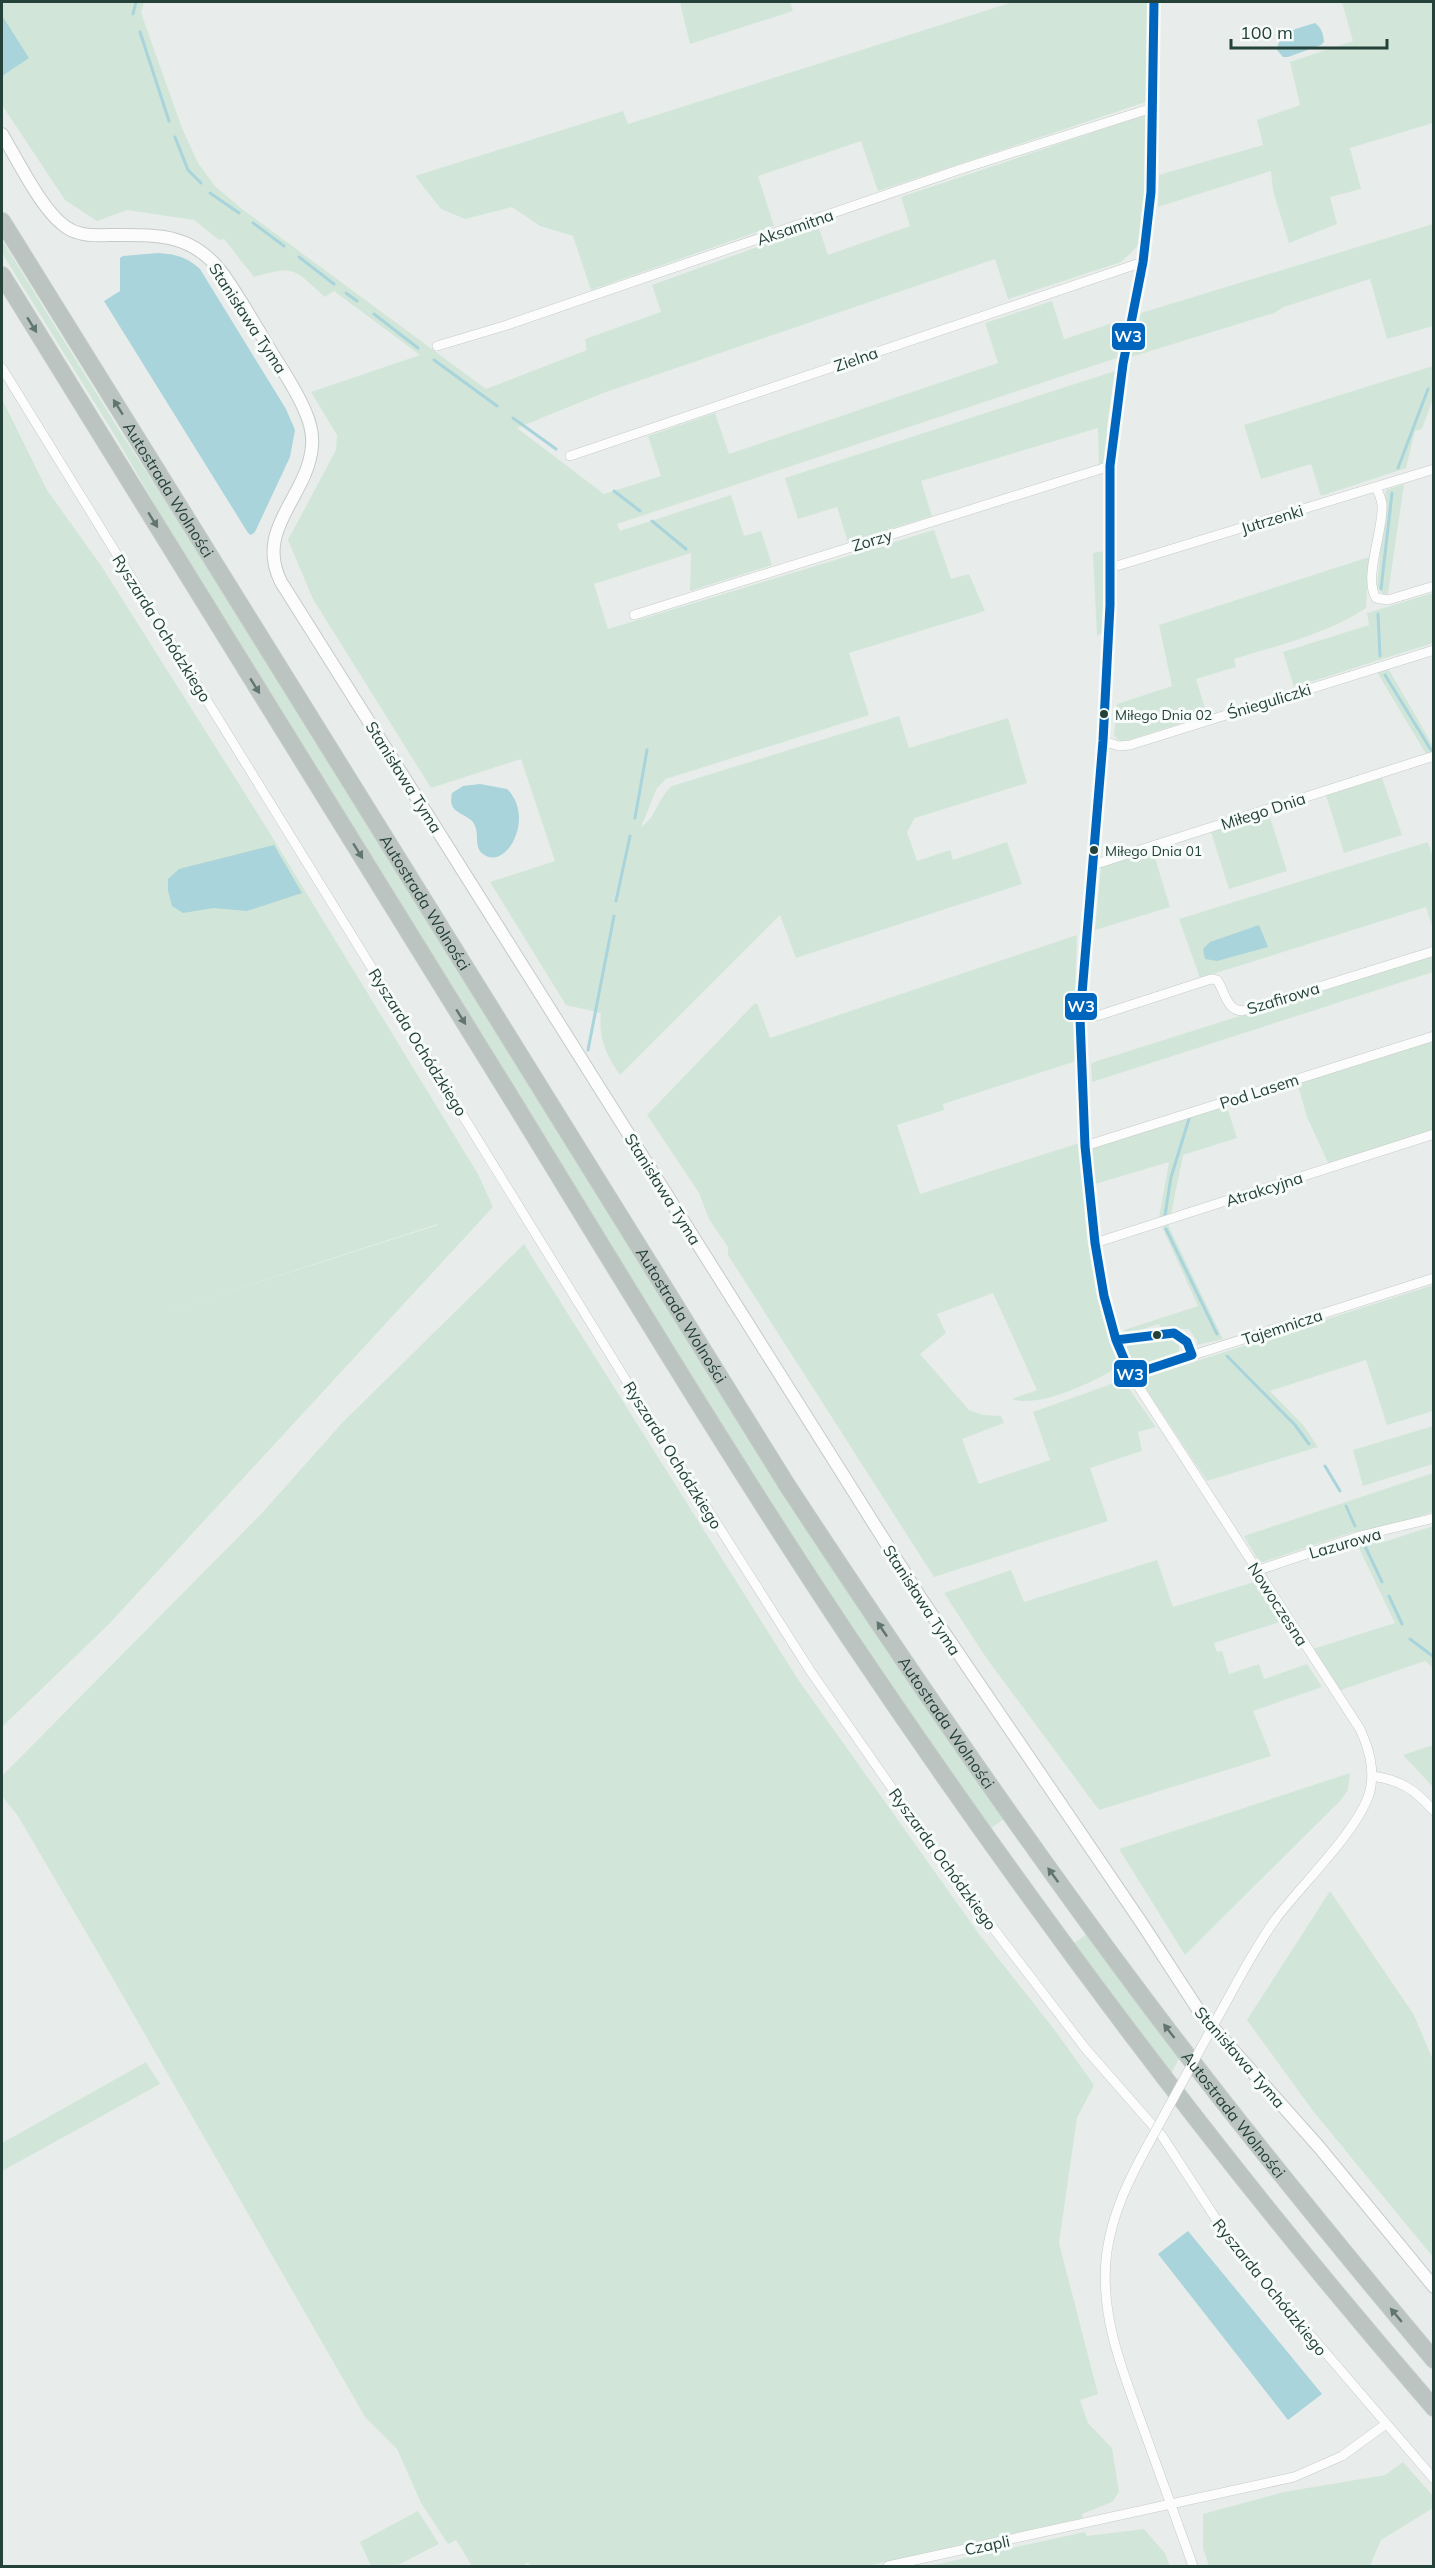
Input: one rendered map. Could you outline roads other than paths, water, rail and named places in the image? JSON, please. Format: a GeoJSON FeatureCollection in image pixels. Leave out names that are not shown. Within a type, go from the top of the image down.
{"type":"FeatureCollection","features":[{"type":"Feature","properties":{"kind":"highway","name":"Autostrada Wolności"},"geometry":{"type":"LineString","coordinates":[[2,221],[787,1485],[873,1616],[1051,1873],[1144,1999],[1239,2122],[1434,2360]]}},
{"type":"Feature","properties":{"kind":"highway","name":"Autostrada Wolności"},"geometry":{"type":"LineString","coordinates":[[2,275],[719,1435],[846,1632],[978,1824],[1118,2016],[1311,2262],[1434,2408]]}},
{"type":"Feature","properties":{"kind":"street","name":"Nowoczesna"},"geometry":{"type":"LineString","coordinates":[[1154,2],[1151,192],[1143,262],[1123,364],[1110,466],[1110,568],[1103,741],[1080,1018],[1085,1146],[1095,1243],[1104,1296],[1116,1340],[1131,1375],[1360,1729],[1369,1749],[1372,1776]]}},
{"type":"Feature","properties":{"kind":"street","name":"Aksamitna"},"geometry":{"type":"LineString","coordinates":[[437,346],[504,326],[958,170],[1152,108]]}},
{"type":"Feature","properties":{"kind":"street","name":"Stanisława Tyma"},"geometry":{"type":"LineString","coordinates":[[2,134],[46,207],[68,229],[96,236],[150,235],[178,239],[206,255],[230,284],[300,400],[310,425],[312,448],[309,462],[275,536],[274,565],[282,582],[908,1578],[1141,1922],[1200,2014],[1305,2131],[1434,2288]]}},
{"type":"Feature","properties":{"kind":"street","name":"Zielna"},"geometry":{"type":"LineString","coordinates":[[570,456],[1143,262]]}},
{"type":"Feature","properties":{"kind":"street","name":"Ryszarda Ochódzkiego"},"geometry":{"type":"LineString","coordinates":[[2,368],[632,1390],[811,1672],[951,1873],[1065,2024],[1166,2141],[1233,2246],[1434,2478]]}},
{"type":"Feature","properties":{"kind":"street","name":"Zorzy"},"geometry":{"type":"LineString","coordinates":[[634,615],[1110,466]]}},
{"type":"Feature","properties":{"kind":"street","name":"Jutrzenki"},"geometry":{"type":"LineString","coordinates":[[1110,568],[1434,468]]}},
{"type":"Feature","properties":{"kind":"street"},"geometry":{"type":"LineString","coordinates":[[1376,487],[1382,504],[1372,577],[1373,593],[1376,598],[1388,600],[1434,586]]}},
{"type":"Feature","properties":{"kind":"street","name":"Śnieguliczki"},"geometry":{"type":"LineString","coordinates":[[1103,741],[1119,746],[1130,745],[1434,650]]}},
{"type":"Feature","properties":{"kind":"street","name":"Miłego Dnia"},"geometry":{"type":"LineString","coordinates":[[1093,865],[1434,756]]}},
{"type":"Feature","properties":{"kind":"street","name":"Szafirowa"},"geometry":{"type":"LineString","coordinates":[[1080,1018],[1100,1015],[1211,979],[1217,980],[1222,986],[1234,1010],[1242,1011],[1434,951]]}},
{"type":"Feature","properties":{"kind":"street","name":"Pod Lasem"},"geometry":{"type":"LineString","coordinates":[[1085,1146],[1434,1036]]}},
{"type":"Feature","properties":{"kind":"street","name":"Atrakcyjna"},"geometry":{"type":"LineString","coordinates":[[1095,1243],[1434,1134]]}},
{"type":"Feature","properties":{"kind":"street","name":"Tajemnicza"},"geometry":{"type":"LineString","coordinates":[[1131,1375],[1434,1278]]}},
{"type":"Feature","properties":{"kind":"street","name":"Lazurowa"},"geometry":{"type":"LineString","coordinates":[[1256,1571],[1360,1536],[1434,1518]]}},
{"type":"Feature","properties":{"kind":"street"},"geometry":{"type":"LineString","coordinates":[[1193,2566],[1115,2348],[1108,2319],[1105,2285],[1107,2253],[1113,2222],[1123,2192],[1149,2141],[1273,1922],[1355,1821],[1370,1791],[1372,1776],[1402,1783],[1434,1811]]}},
{"type":"Feature","properties":{"kind":"street","name":"Czapli"},"geometry":{"type":"LineString","coordinates":[[888,2566],[1273,2483],[1305,2473],[1342,2456],[1386,2424]]}},
{"type":"Feature","properties":{"kind":"water"},"geometry":{"type":"Polygon","coordinates":[[[2,18],[29,58],[2,76],[2,18]]]}},
{"type":"Feature","properties":{"kind":"water"},"geometry":{"type":"Polygon","coordinates":[[[1315,23],[1322,31],[1324,42],[1283,57],[1277,50],[1282,38],[1291,31],[1315,23]]]}},
{"type":"Feature","properties":{"kind":"water"},"geometry":{"type":"Polygon","coordinates":[[[158,253],[180,257],[200,269],[286,409],[295,430],[290,457],[255,532],[251,535],[104,301],[120,291],[120,258],[158,253]]]}},
{"type":"Feature","properties":{"kind":"water"},"geometry":{"type":"Polygon","coordinates":[[[480,784],[507,789],[515,801],[519,814],[518,827],[508,849],[492,858],[480,851],[474,824],[453,808],[451,799],[452,793],[463,786],[480,784]]]}},
{"type":"Feature","properties":{"kind":"water"},"geometry":{"type":"Polygon","coordinates":[[[274,845],[302,893],[247,911],[214,908],[183,913],[172,906],[168,879],[179,869],[274,845]]]}},
{"type":"Feature","properties":{"kind":"water"},"geometry":{"type":"Polygon","coordinates":[[[1259,925],[1268,947],[1217,961],[1205,959],[1203,949],[1210,942],[1259,925]]]}},
{"type":"Feature","properties":{"kind":"water"},"geometry":{"type":"Polygon","coordinates":[[[1188,2231],[1322,2394],[1288,2420],[1158,2254],[1188,2231]]]}},
{"type":"Feature","properties":{"kind":"waterway"},"geometry":{"type":"LineString","coordinates":[[133,14],[136,2]]}},
{"type":"Feature","properties":{"kind":"waterway"},"geometry":{"type":"LineString","coordinates":[[140,32],[169,121]]}},
{"type":"Feature","properties":{"kind":"waterway"},"geometry":{"type":"LineString","coordinates":[[175,137],[188,170],[201,183]]}},
{"type":"Feature","properties":{"kind":"waterway"},"geometry":{"type":"LineString","coordinates":[[210,193],[239,213]]}},
{"type":"Feature","properties":{"kind":"waterway"},"geometry":{"type":"LineString","coordinates":[[253,223],[284,246]]}},
{"type":"Feature","properties":{"kind":"waterway"},"geometry":{"type":"LineString","coordinates":[[299,257],[334,284]]}},
{"type":"Feature","properties":{"kind":"waterway"},"geometry":{"type":"LineString","coordinates":[[346,293],[357,301]]}},
{"type":"Feature","properties":{"kind":"waterway"},"geometry":{"type":"LineString","coordinates":[[374,314],[418,348]]}},
{"type":"Feature","properties":{"kind":"waterway"},"geometry":{"type":"LineString","coordinates":[[434,360],[497,406]]}},
{"type":"Feature","properties":{"kind":"waterway"},"geometry":{"type":"LineString","coordinates":[[1398,468],[1428,389]]}},
{"type":"Feature","properties":{"kind":"waterway"},"geometry":{"type":"LineString","coordinates":[[513,418],[556,449]]}},
{"type":"Feature","properties":{"kind":"waterway"},"geometry":{"type":"LineString","coordinates":[[614,491],[640,511]]}},
{"type":"Feature","properties":{"kind":"waterway"},"geometry":{"type":"LineString","coordinates":[[1381,589],[1392,493]]}},
{"type":"Feature","properties":{"kind":"waterway"},"geometry":{"type":"LineString","coordinates":[[652,521],[686,549]]}},
{"type":"Feature","properties":{"kind":"waterway"},"geometry":{"type":"LineString","coordinates":[[1378,614],[1380,656]]}},
{"type":"Feature","properties":{"kind":"waterway"},"geometry":{"type":"LineString","coordinates":[[1385,675],[1431,750]]}},
{"type":"Feature","properties":{"kind":"waterway"},"geometry":{"type":"LineString","coordinates":[[635,818],[647,750]]}},
{"type":"Feature","properties":{"kind":"waterway"},"geometry":{"type":"LineString","coordinates":[[616,901],[630,836]]}},
{"type":"Feature","properties":{"kind":"waterway"},"geometry":{"type":"LineString","coordinates":[[588,1050],[614,916]]}},
{"type":"Feature","properties":{"kind":"waterway"},"geometry":{"type":"LineString","coordinates":[[1165,1215],[1171,1177],[1189,1119]]}},
{"type":"Feature","properties":{"kind":"waterway"},"geometry":{"type":"LineString","coordinates":[[1166,1229],[1217,1334]]}},
{"type":"Feature","properties":{"kind":"waterway"},"geometry":{"type":"LineString","coordinates":[[1227,1356],[1295,1425],[1309,1444]]}},
{"type":"Feature","properties":{"kind":"waterway"},"geometry":{"type":"LineString","coordinates":[[1325,1466],[1340,1491]]}},
{"type":"Feature","properties":{"kind":"waterway"},"geometry":{"type":"LineString","coordinates":[[1346,1506],[1355,1526]]}},
{"type":"Feature","properties":{"kind":"waterway"},"geometry":{"type":"LineString","coordinates":[[1364,1544],[1382,1582]]}},
{"type":"Feature","properties":{"kind":"waterway"},"geometry":{"type":"LineString","coordinates":[[1389,1596],[1402,1624]]}},
{"type":"Feature","properties":{"kind":"waterway"},"geometry":{"type":"LineString","coordinates":[[1410,1639],[1434,1657]]}},
{"type":"Feature","properties":{"kind":"place","name":"Miłego Dnia 02"},"geometry":{"type":"Point","coordinates":[1104,714]}},
{"type":"Feature","properties":{"kind":"place","name":"Miłego Dnia 01"},"geometry":{"type":"Point","coordinates":[1094,850]}}]}
